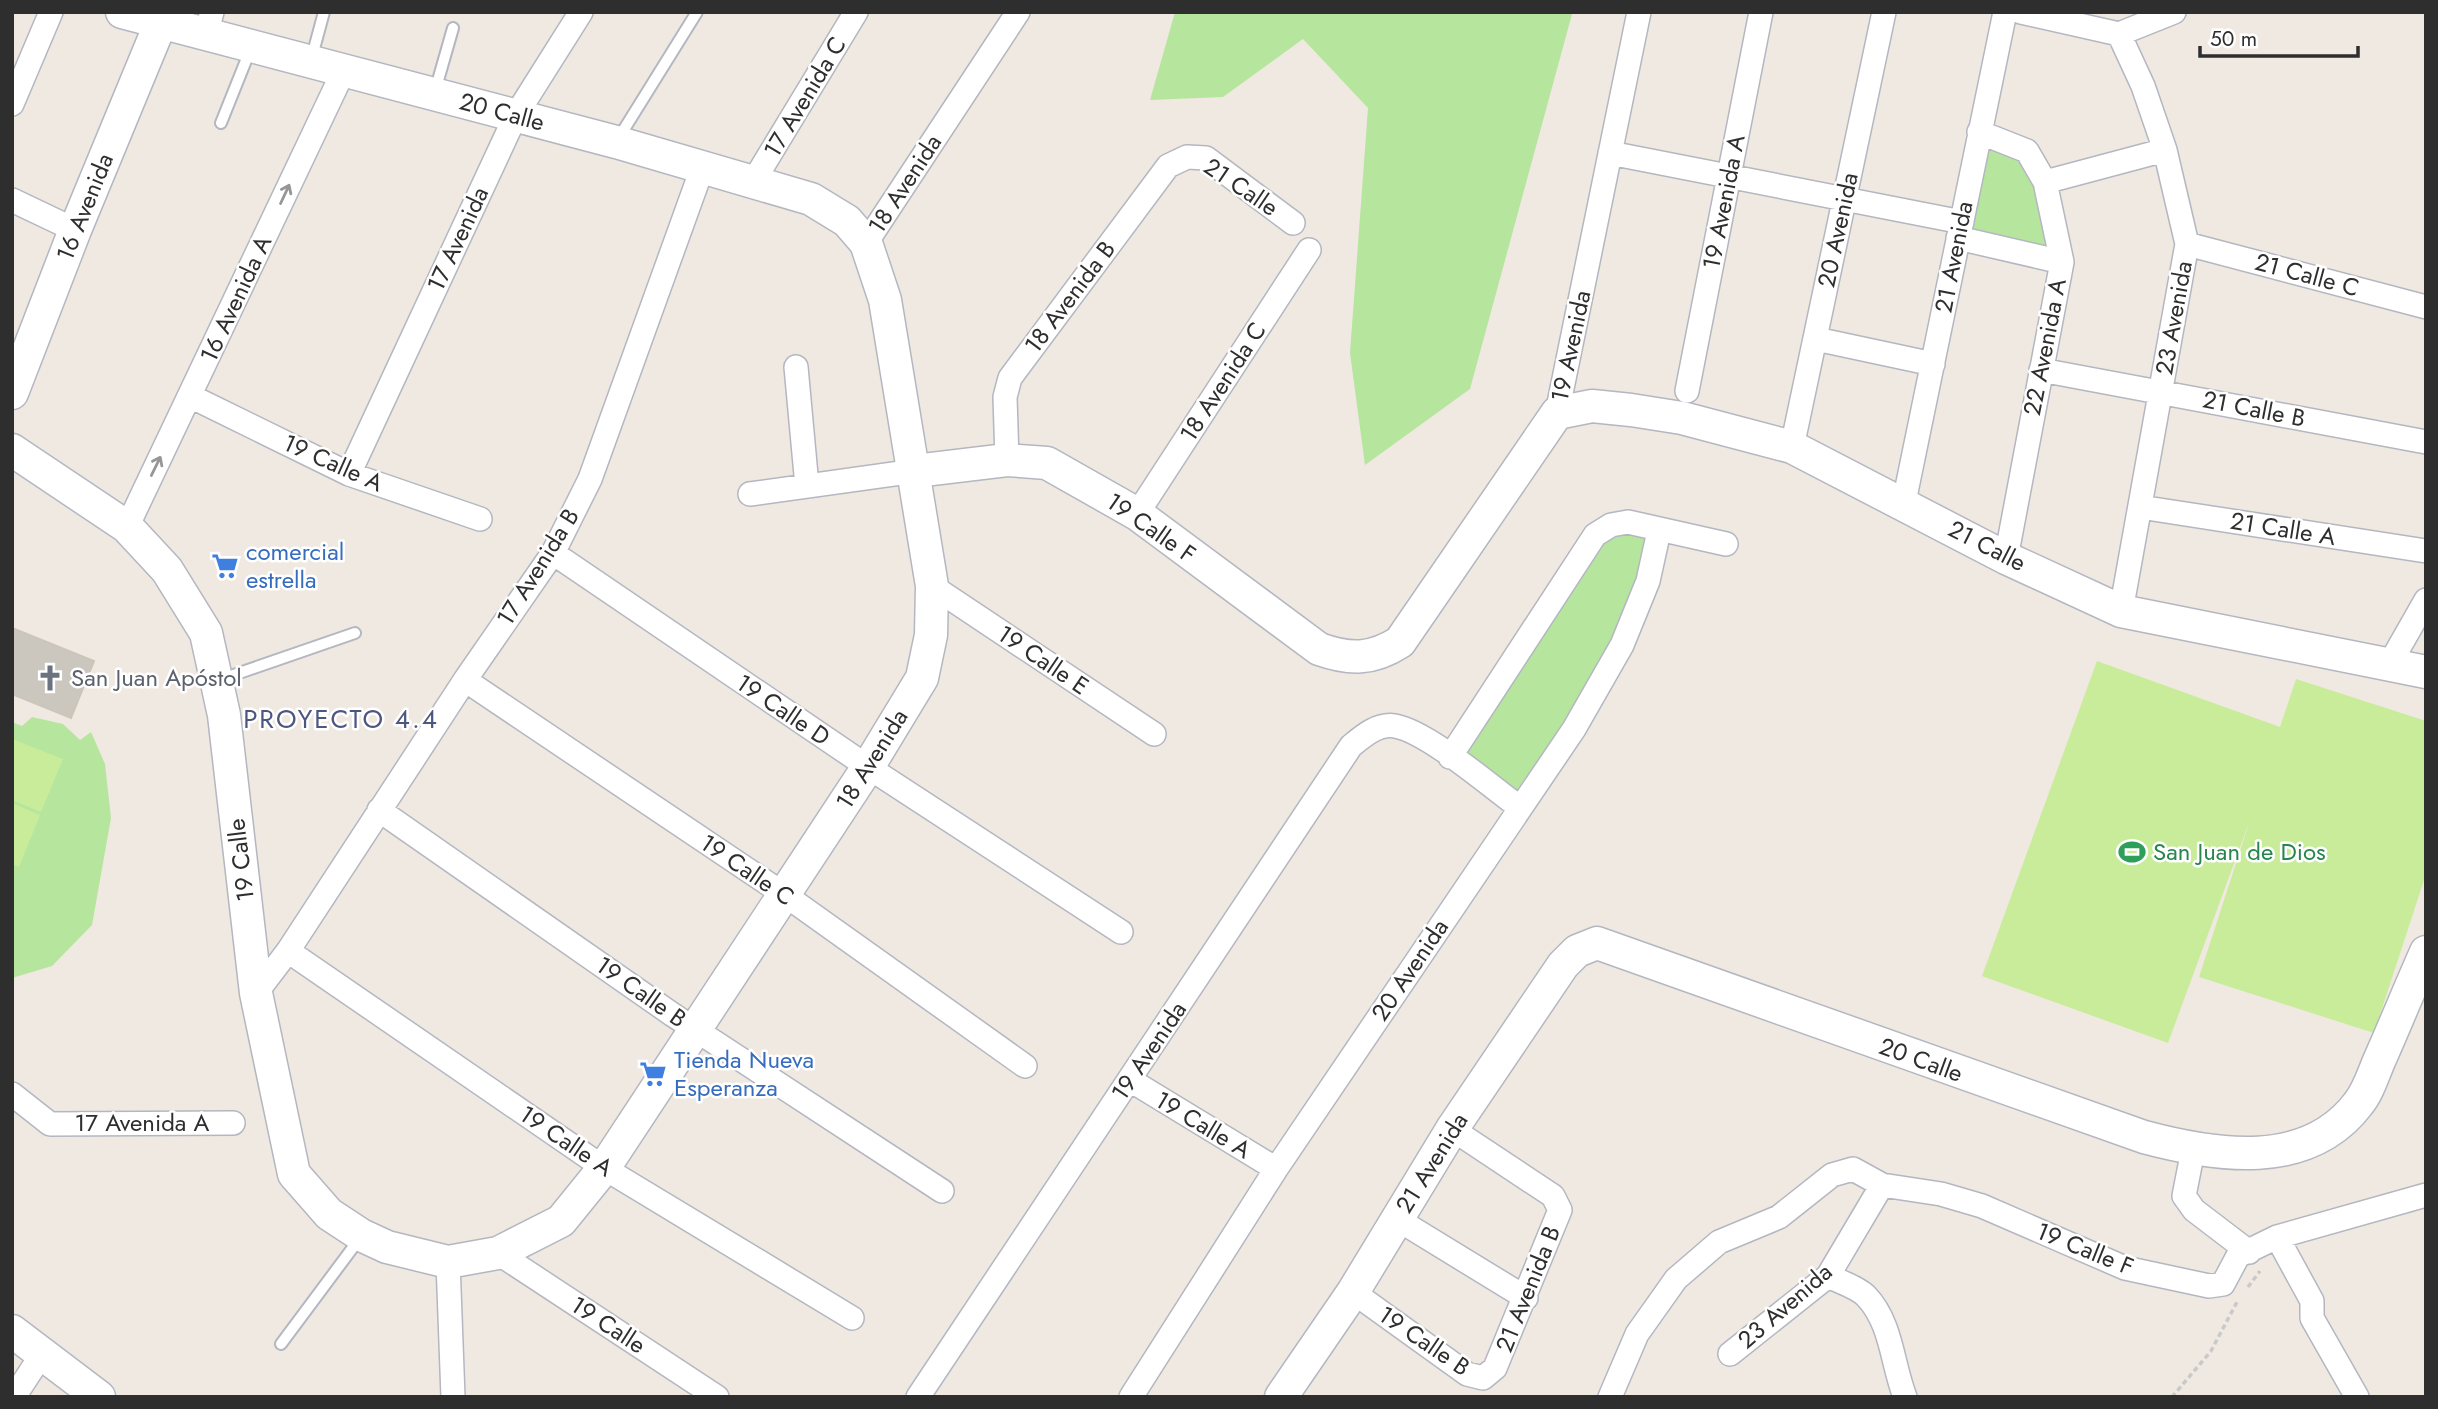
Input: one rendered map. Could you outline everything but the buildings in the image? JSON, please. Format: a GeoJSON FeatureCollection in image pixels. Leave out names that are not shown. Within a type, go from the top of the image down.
{"type":"FeatureCollection","features":[{"type":"Feature","properties":{"kind":"street"},"geometry":{"type":"LineString","coordinates":[[12,104],[51,12]]}},
{"type":"Feature","properties":{"kind":"street","name":"20 Calle"},"geometry":{"type":"LineString","coordinates":[[122,12],[161,22],[209,23],[252,46],[616,142],[811,199],[847,221],[866,243]]}},
{"type":"Feature","properties":{"kind":"street","name":"17 Avenida"},"geometry":{"type":"LineString","coordinates":[[349,474],[516,115],[581,12]]}},
{"type":"Feature","properties":{"kind":"street","name":"17 Avenida C"},"geometry":{"type":"LineString","coordinates":[[753,182],[856,12]]}},
{"type":"Feature","properties":{"kind":"street","name":"18 Avenida"},"geometry":{"type":"LineString","coordinates":[[448,1262],[498,1253],[561,1221],[604,1168],[785,895],[922,678],[931,635],[932,586],[886,300],[866,243],[1018,12]]}},
{"type":"Feature","properties":{"kind":"street","name":"19 Avenida"},"geometry":{"type":"LineString","coordinates":[[1367,658],[1400,642],[1557,413],[1639,12]]}},
{"type":"Feature","properties":{"kind":"street","name":"19 Avenida A"},"geometry":{"type":"LineString","coordinates":[[1687,391],[1761,12]]}},
{"type":"Feature","properties":{"kind":"street","name":"20 Avenida"},"geometry":{"type":"LineString","coordinates":[[1792,447],[1884,12]]}},
{"type":"Feature","properties":{"kind":"street","name":"21 Avenida"},"geometry":{"type":"LineString","coordinates":[[1904,502],[2005,12]]}},
{"type":"Feature","properties":{"kind":"street"},"geometry":{"type":"LineString","coordinates":[[2021,12],[2119,34],[2174,12]]}},
{"type":"Feature","properties":{"kind":"street","name":"16 Avenida"},"geometry":{"type":"LineString","coordinates":[[12,393],[75,230],[161,22]]}},
{"type":"Feature","properties":{"kind":"street","name":"23 Avenida"},"geometry":{"type":"LineString","coordinates":[[2119,34],[2143,86],[2165,150],[2188,244],[2121,611]]}},
{"type":"Feature","properties":{"kind":"street","name":"16 Avenida A"},"geometry":{"type":"LineString","coordinates":[[127,527],[344,70]]}},
{"type":"Feature","properties":{"kind":"street","name":"22 Avenida A"},"geometry":{"type":"LineString","coordinates":[[1979,132],[2027,151],[2045,182],[2062,262],[2006,558]]}},
{"type":"Feature","properties":{"kind":"street"},"geometry":{"type":"LineString","coordinates":[[2045,182],[2165,150]]}},
{"type":"Feature","properties":{"kind":"street"},"geometry":{"type":"LineString","coordinates":[[1610,153],[1844,198],[2062,262]]}},
{"type":"Feature","properties":{"kind":"street","name":"21 Calle"},"geometry":{"type":"LineString","coordinates":[[1187,157],[1206,158],[1293,223]]}},
{"type":"Feature","properties":{"kind":"street","name":"18 Avenida B"},"geometry":{"type":"LineString","coordinates":[[1007,460],[1005,397],[1010,378],[1168,166],[1187,157]]}},
{"type":"Feature","properties":{"kind":"street","name":"17 Avenida B"},"geometry":{"type":"LineString","coordinates":[[288,951],[465,680],[553,553],[590,479],[703,166]]}},
{"type":"Feature","properties":{"kind":"street"},"geometry":{"type":"LineString","coordinates":[[12,200],[75,230]]}},
{"type":"Feature","properties":{"kind":"street","name":"21 Calle C"},"geometry":{"type":"LineString","coordinates":[[2188,244],[2426,307]]}},
{"type":"Feature","properties":{"kind":"street","name":"18 Avenida C"},"geometry":{"type":"LineString","coordinates":[[1137,514],[1309,250]]}},
{"type":"Feature","properties":{"kind":"street"},"geometry":{"type":"LineString","coordinates":[[1816,339],[1933,363]]}},
{"type":"Feature","properties":{"kind":"street"},"geometry":{"type":"LineString","coordinates":[[796,367],[807,486]]}},
{"type":"Feature","properties":{"kind":"street","name":"21 Calle B"},"geometry":{"type":"LineString","coordinates":[[2041,370],[2161,390],[2426,442]]}},
{"type":"Feature","properties":{"kind":"street","name":"19 Calle A"},"geometry":{"type":"LineString","coordinates":[[190,396],[349,474],[480,519]]}},
{"type":"Feature","properties":{"kind":"street","name":"21 Calle"},"geometry":{"type":"LineString","coordinates":[[1557,413],[1592,406],[1631,410],[1682,418],[1792,447],[1904,502],[2006,558],[2121,611],[2426,672]]}},
{"type":"Feature","properties":{"kind":"street","name":"19 Calle"},"geometry":{"type":"LineString","coordinates":[[12,450],[127,527],[167,570],[206,633],[224,715],[256,993],[294,1174],[329,1214],[361,1235],[387,1247],[448,1262]]}},
{"type":"Feature","properties":{"kind":"street","name":"19 Calle F"},"geometry":{"type":"LineString","coordinates":[[915,471],[1007,460],[1047,463],[1137,514],[1319,649],[1339,656],[1367,658]]}},
{"type":"Feature","properties":{"kind":"street"},"geometry":{"type":"LineString","coordinates":[[750,494],[915,471]]}},
{"type":"Feature","properties":{"kind":"street","name":"21 Calle A"},"geometry":{"type":"LineString","coordinates":[[2140,507],[2426,551]]}},
{"type":"Feature","properties":{"kind":"street"},"geometry":{"type":"LineString","coordinates":[[1519,807],[1450,757],[1595,535],[1611,525],[1628,522],[1726,544]]}},
{"type":"Feature","properties":{"kind":"street","name":"20 Avenida"},"geometry":{"type":"LineString","coordinates":[[1131,1397],[1276,1169],[1574,729],[1622,645],[1648,581],[1659,531]]}},
{"type":"Feature","properties":{"kind":"street","name":"19 Calle D"},"geometry":{"type":"LineString","coordinates":[[553,553],[868,767],[1121,932]]}},
{"type":"Feature","properties":{"kind":"street","name":"19 Calle E"},"geometry":{"type":"LineString","coordinates":[[932,586],[1154,734]]}},
{"type":"Feature","properties":{"kind":"street"},"geometry":{"type":"LineString","coordinates":[[2389,665],[2426,600]]}},
{"type":"Feature","properties":{"kind":"street","name":"19 Calle C"},"geometry":{"type":"LineString","coordinates":[[465,680],[785,895],[1025,1066]]}},
{"type":"Feature","properties":{"kind":"street","name":"19 Avenida"},"geometry":{"type":"LineString","coordinates":[[918,1397],[1351,746],[1378,728],[1395,726],[1450,757]]}},
{"type":"Feature","properties":{"kind":"street","name":"19 Calle B"},"geometry":{"type":"LineString","coordinates":[[379,810],[695,1030],[942,1191]]}},
{"type":"Feature","properties":{"kind":"street","name":"20 Calle"},"geometry":{"type":"LineString","coordinates":[[1597,943],[1936,1066],[2144,1137],[2193,1150],[2250,1154],[2294,1147],[2333,1128],[2348,1116],[2360,1102],[2426,952]]}},
{"type":"Feature","properties":{"kind":"street","name":"21 Avenida"},"geometry":{"type":"LineString","coordinates":[[1281,1397],[1353,1292],[1452,1129],[1563,965],[1577,951],[1597,943]]}},
{"type":"Feature","properties":{"kind":"street"},"geometry":{"type":"LineString","coordinates":[[256,993],[288,951]]}},
{"type":"Feature","properties":{"kind":"street","name":"19 Calle A"},"geometry":{"type":"LineString","coordinates":[[288,951],[604,1168],[852,1318]]}},
{"type":"Feature","properties":{"kind":"street","name":"19 Calle A"},"geometry":{"type":"LineString","coordinates":[[1130,1080],[1276,1169]]}},
{"type":"Feature","properties":{"kind":"street","name":"17 Avenida A"},"geometry":{"type":"LineString","coordinates":[[12,1094],[50,1124],[233,1123]]}},
{"type":"Feature","properties":{"kind":"street","name":"21 Avenida B"},"geometry":{"type":"LineString","coordinates":[[1452,1129],[1553,1196],[1560,1210],[1495,1368]]}},
{"type":"Feature","properties":{"kind":"street"},"geometry":{"type":"LineString","coordinates":[[2193,1150],[2184,1196],[2194,1210],[2249,1252]]}},
{"type":"Feature","properties":{"kind":"street","name":"19 Calle F"},"geometry":{"type":"LineString","coordinates":[[1610,1397],[1637,1334],[1676,1279],[1719,1242],[1779,1217],[1832,1175],[1853,1169],[1882,1185],[1941,1194],[1982,1206],[2125,1268],[2209,1286],[2223,1284],[2238,1256],[2277,1237],[2426,1195]]}},
{"type":"Feature","properties":{"kind":"street","name":"23 Avenida"},"geometry":{"type":"LineString","coordinates":[[1730,1354],[1828,1276],[1882,1185]]}},
{"type":"Feature","properties":{"kind":"street"},"geometry":{"type":"LineString","coordinates":[[1397,1219],[1526,1298]]}},
{"type":"Feature","properties":{"kind":"street"},"geometry":{"type":"LineString","coordinates":[[2277,1237],[2312,1301],[2312,1318],[2357,1397]]}},
{"type":"Feature","properties":{"kind":"street","name":"19 Calle"},"geometry":{"type":"LineString","coordinates":[[498,1253],[717,1397]]}},
{"type":"Feature","properties":{"kind":"street"},"geometry":{"type":"LineString","coordinates":[[448,1262],[455,1396]]}},
{"type":"Feature","properties":{"kind":"street"},"geometry":{"type":"LineString","coordinates":[[1828,1276],[1865,1294],[1883,1319],[1895,1373],[1905,1397]]}},
{"type":"Feature","properties":{"kind":"street","name":"19 Calle B"},"geometry":{"type":"LineString","coordinates":[[1353,1292],[1467,1374],[1483,1378],[1495,1368]]}},
{"type":"Feature","properties":{"kind":"street"},"geometry":{"type":"LineString","coordinates":[[12,1331],[99,1397]]}},
{"type":"Feature","properties":{"kind":"street"},"geometry":{"type":"LineString","coordinates":[[14,1397],[42,1354]]}},
{"type":"Feature","properties":{"kind":"lane"},"geometry":{"type":"LineString","coordinates":[[311,62],[324,12]]}},
{"type":"Feature","properties":{"kind":"lane"},"geometry":{"type":"LineString","coordinates":[[616,142],[697,12]]}},
{"type":"Feature","properties":{"kind":"lane"},"geometry":{"type":"LineString","coordinates":[[435,94],[453,28]]}},
{"type":"Feature","properties":{"kind":"lane"},"geometry":{"type":"LineString","coordinates":[[221,123],[252,46]]}},
{"type":"Feature","properties":{"kind":"lane"},"geometry":{"type":"LineString","coordinates":[[217,681],[355,633]]}},
{"type":"Feature","properties":{"kind":"lane"},"geometry":{"type":"LineString","coordinates":[[281,1345],[361,1235]]}},
{"type":"Feature","properties":{"kind":"path"},"geometry":{"type":"LineString","coordinates":[[2172,1397],[2211,1351],[2238,1301],[2264,1266],[2249,1252]]}},
{"type":"Feature","properties":{"kind":"green space"},"geometry":{"type":"Polygon","coordinates":[[[1175,12],[1572,14],[1470,389],[1365,465],[1350,353],[1368,108],[1303,39],[1223,97],[1150,100],[1175,12]]]}},
{"type":"Feature","properties":{"kind":"green space"},"geometry":{"type":"Polygon","coordinates":[[[1979,132],[2027,151],[2062,262],[1958,238],[1979,132]]]}},
{"type":"Feature","properties":{"kind":"green space"},"geometry":{"type":"Polygon","coordinates":[[[1659,531],[1648,581],[1519,807],[1450,757],[1595,535],[1659,531]]]}},
{"type":"Feature","properties":{"kind":"green space"},"geometry":{"type":"Polygon","coordinates":[[[2097,661],[2280,727],[2296,679],[2426,721],[2426,874],[2374,1033],[2199,977],[2250,820],[2168,1043],[1982,976],[2097,661]]]}},
{"type":"Feature","properties":{"kind":"green space"},"geometry":{"type":"Polygon","coordinates":[[[32,717],[63,724],[80,740],[91,732],[105,764],[111,818],[92,925],[52,966],[12,978],[12,722],[22,726],[32,717]]]}},
{"type":"Feature","properties":{"kind":"green space"},"geometry":{"type":"Polygon","coordinates":[[[12,739],[63,759],[41,812],[12,800],[12,739]]]}},
{"type":"Feature","properties":{"kind":"green space"},"geometry":{"type":"Polygon","coordinates":[[[12,803],[40,815],[19,867],[12,864],[12,803]]]}},
{"type":"Feature","properties":{"kind":"place","name":"comercial estrella"},"geometry":{"type":"Point","coordinates":[225,566]}},
{"type":"Feature","properties":{"kind":"place","name":"San Juan Apóstol"},"geometry":{"type":"Point","coordinates":[50,678]}},
{"type":"Feature","properties":{"kind":"place","name":"San Juan de Dios"},"geometry":{"type":"Point","coordinates":[2132,852]}},
{"type":"Feature","properties":{"kind":"place","name":"Tienda Nueva Esperanza"},"geometry":{"type":"Point","coordinates":[653,1074]}},
{"type":"Feature","properties":{"kind":"district","name":"PROYECTO 4.4"},"geometry":{"type":"Point","coordinates":[341,719]}}]}
